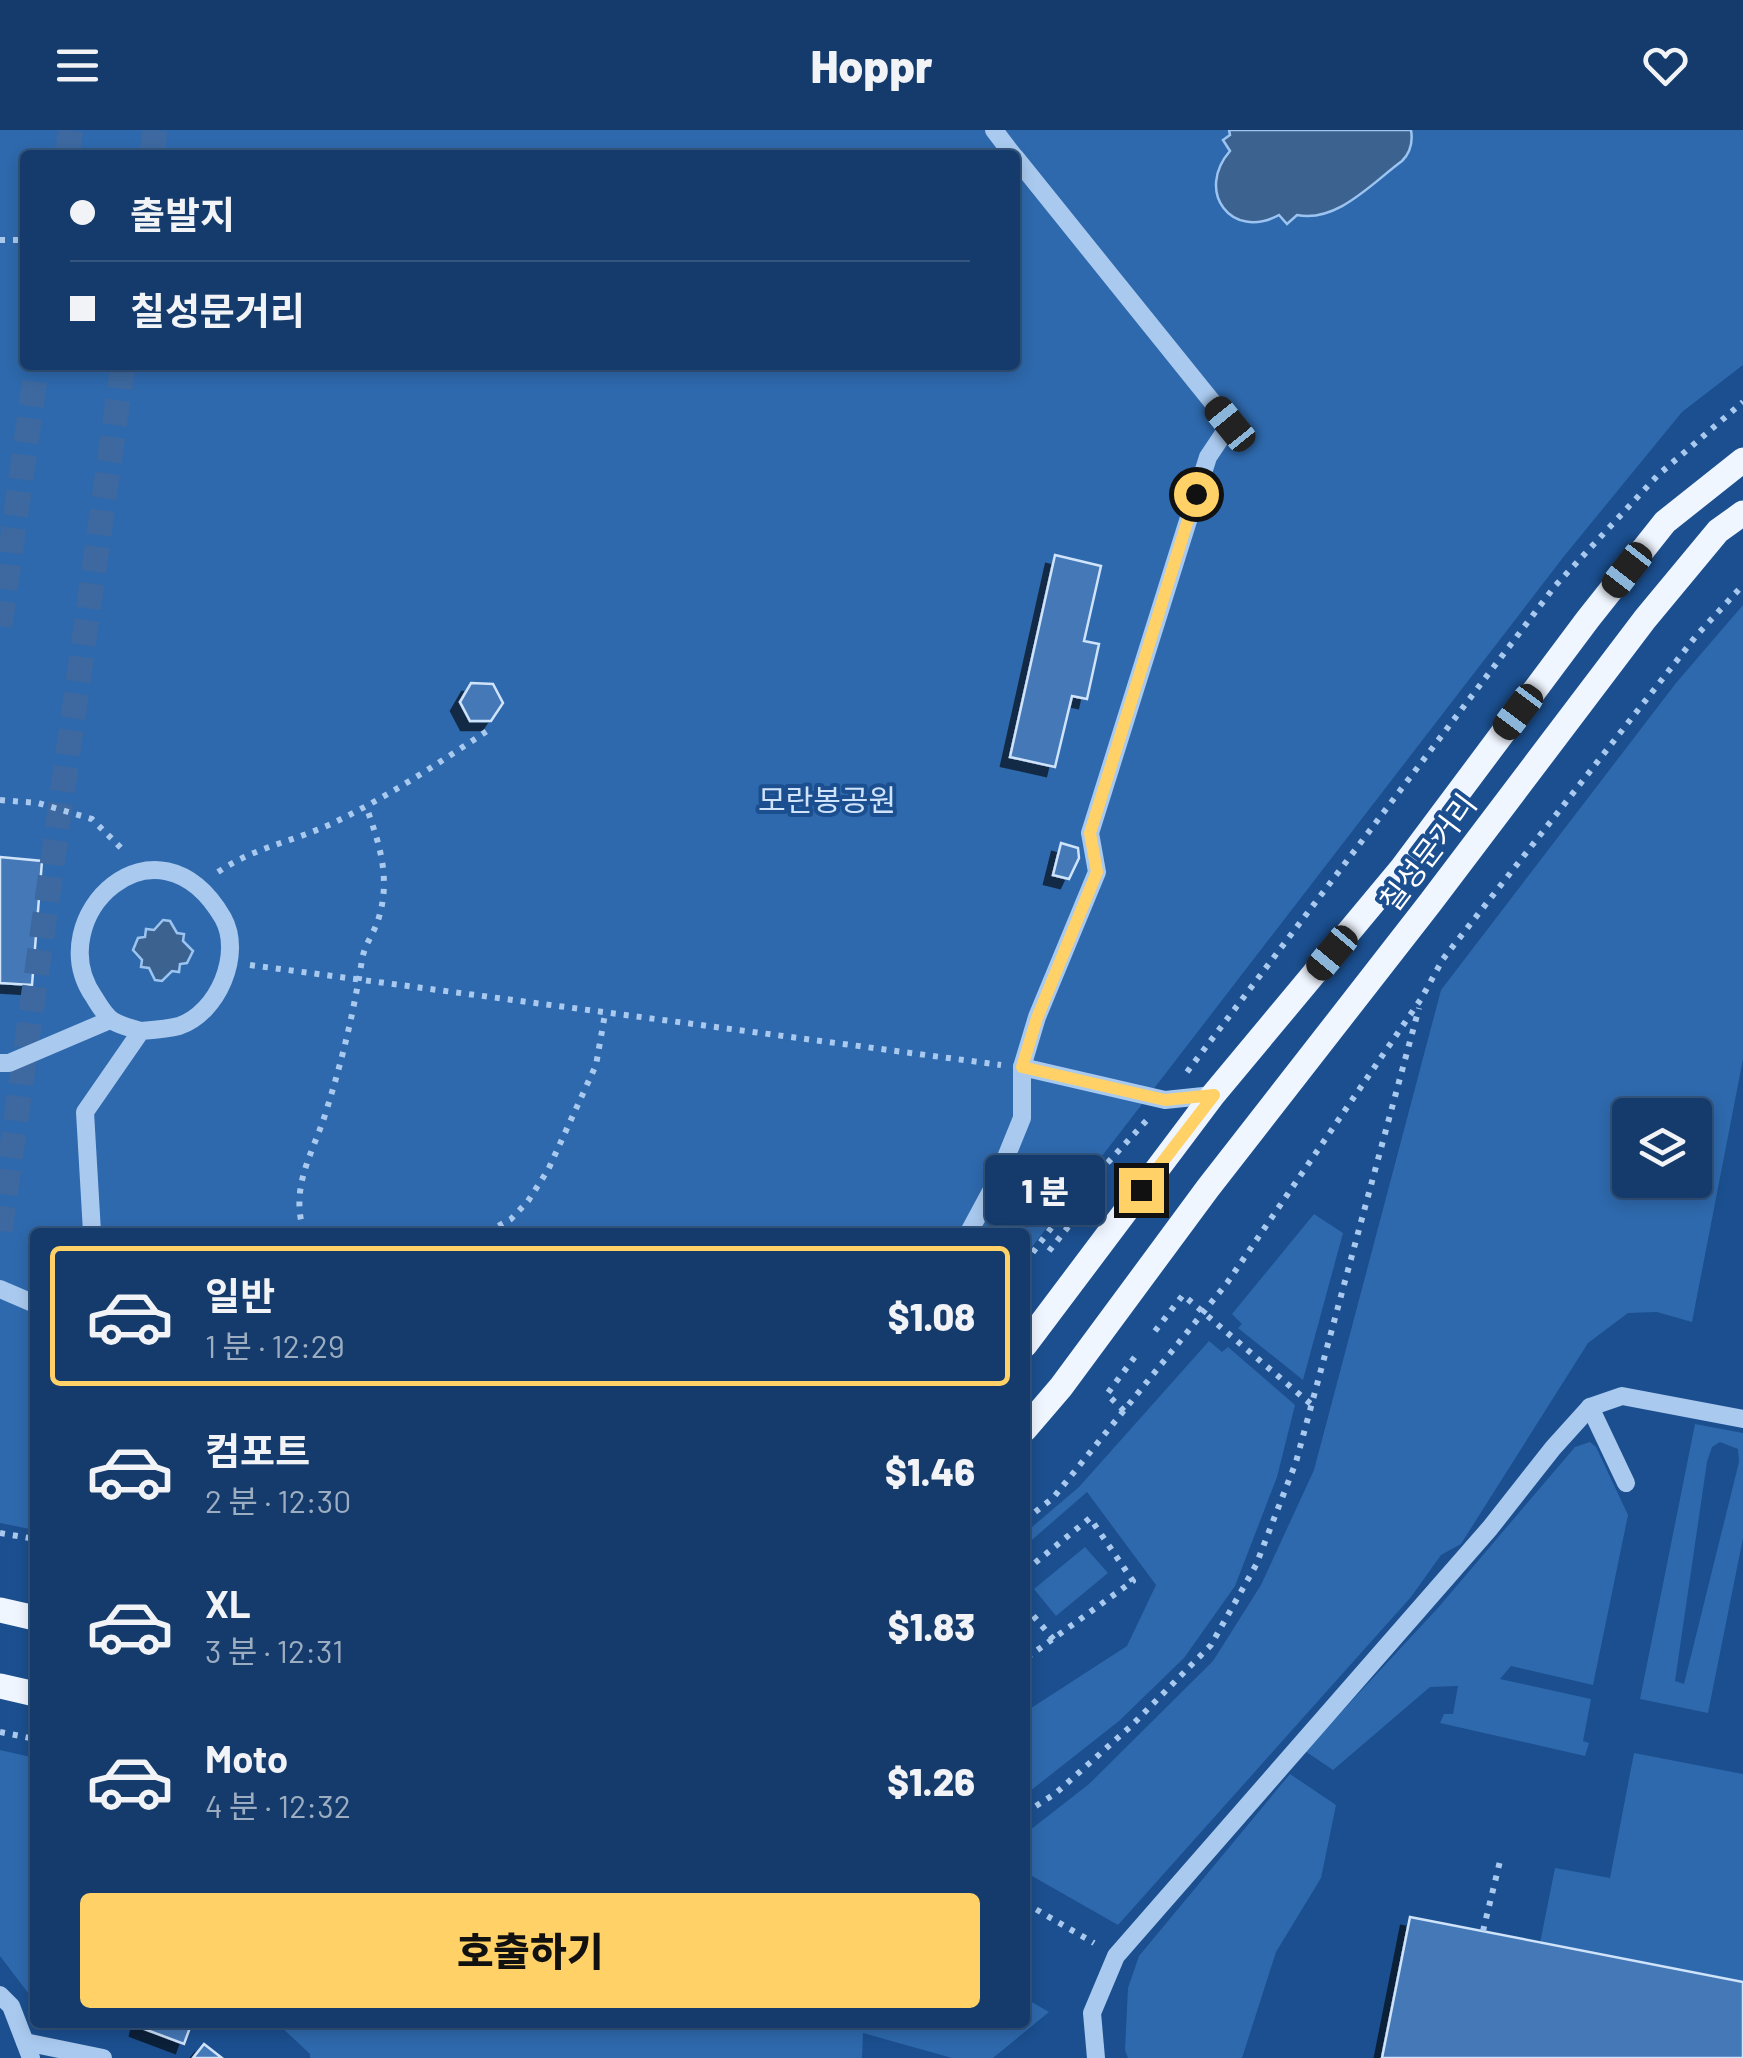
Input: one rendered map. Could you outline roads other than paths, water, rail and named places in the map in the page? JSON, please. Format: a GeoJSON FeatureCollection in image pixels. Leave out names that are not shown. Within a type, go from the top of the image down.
{"type":"FeatureCollection","features":[{"type":"Feature","properties":{"kind":"main road","name":"칠성문거리"},"geometry":{"type":"LineString","coordinates":[[1214,1095],[1402,868],[1588,619],[1666,522],[1743,460]]}},
{"type":"Feature","properties":{"kind":"main road","name":"칠성문거리"},"geometry":{"type":"LineString","coordinates":[[1030,1423],[1645,618],[1718,532],[1743,513]]}},
{"type":"Feature","properties":{"kind":"main road"},"geometry":{"type":"LineString","coordinates":[[1030,1338],[1214,1095]]}},
{"type":"Feature","properties":{"kind":"main road"},"geometry":{"type":"LineString","coordinates":[[0,1610],[30,1617]]}},
{"type":"Feature","properties":{"kind":"main road"},"geometry":{"type":"LineString","coordinates":[[0,1686],[30,1693]]}},
{"type":"Feature","properties":{"kind":"street"},"geometry":{"type":"LineString","coordinates":[[994,130],[1009,150]]}},
{"type":"Feature","properties":{"kind":"street"},"geometry":{"type":"LineString","coordinates":[[972,1228],[1022,1118],[1022,1067],[1037,1018],[1097,872],[1090,833],[1208,457],[1230,424],[1020,163]]}},
{"type":"Feature","properties":{"kind":"street"},"geometry":{"type":"LineString","coordinates":[[143,869],[179,874],[209,895],[227,926],[230,962],[214,1000],[182,1025],[141,1031],[110,1020],[88,988],[80,950],[90,912],[110,884],[143,869]]}},
{"type":"Feature","properties":{"kind":"street"},"geometry":{"type":"LineString","coordinates":[[0,1063],[9,1064],[110,1020]]}},
{"type":"Feature","properties":{"kind":"street"},"geometry":{"type":"LineString","coordinates":[[92,1228],[85,1112],[141,1031]]}},
{"type":"Feature","properties":{"kind":"street"},"geometry":{"type":"LineString","coordinates":[[1022,1067],[1165,1100],[1214,1095]]}},
{"type":"Feature","properties":{"kind":"street"},"geometry":{"type":"LineString","coordinates":[[0,1289],[30,1302]]}},
{"type":"Feature","properties":{"kind":"street"},"geometry":{"type":"LineString","coordinates":[[1096,2058],[1092,2013],[1116,1956],[1590,1407],[1622,1396],[1743,1419]]}},
{"type":"Feature","properties":{"kind":"street"},"geometry":{"type":"LineString","coordinates":[[1590,1407],[1626,1483]]}},
{"type":"Feature","properties":{"kind":"street"},"geometry":{"type":"LineString","coordinates":[[0,1995],[12,2006],[28,2050],[104,2058]]}},
{"type":"Feature","properties":{"kind":"tunnel"},"geometry":{"type":"LineString","coordinates":[[68,150],[71,130]]}},
{"type":"Feature","properties":{"kind":"tunnel"},"geometry":{"type":"LineString","coordinates":[[153,150],[155,130]]}},
{"type":"Feature","properties":{"kind":"tunnel"},"geometry":{"type":"LineString","coordinates":[[0,626],[36,370]]}},
{"type":"Feature","properties":{"kind":"tunnel"},"geometry":{"type":"LineString","coordinates":[[0,1231],[122,370]]}},
{"type":"Feature","properties":{"kind":"park label","name":"모란봉공원"},"geometry":{"type":"Point","coordinates":[827,799]}}]}
